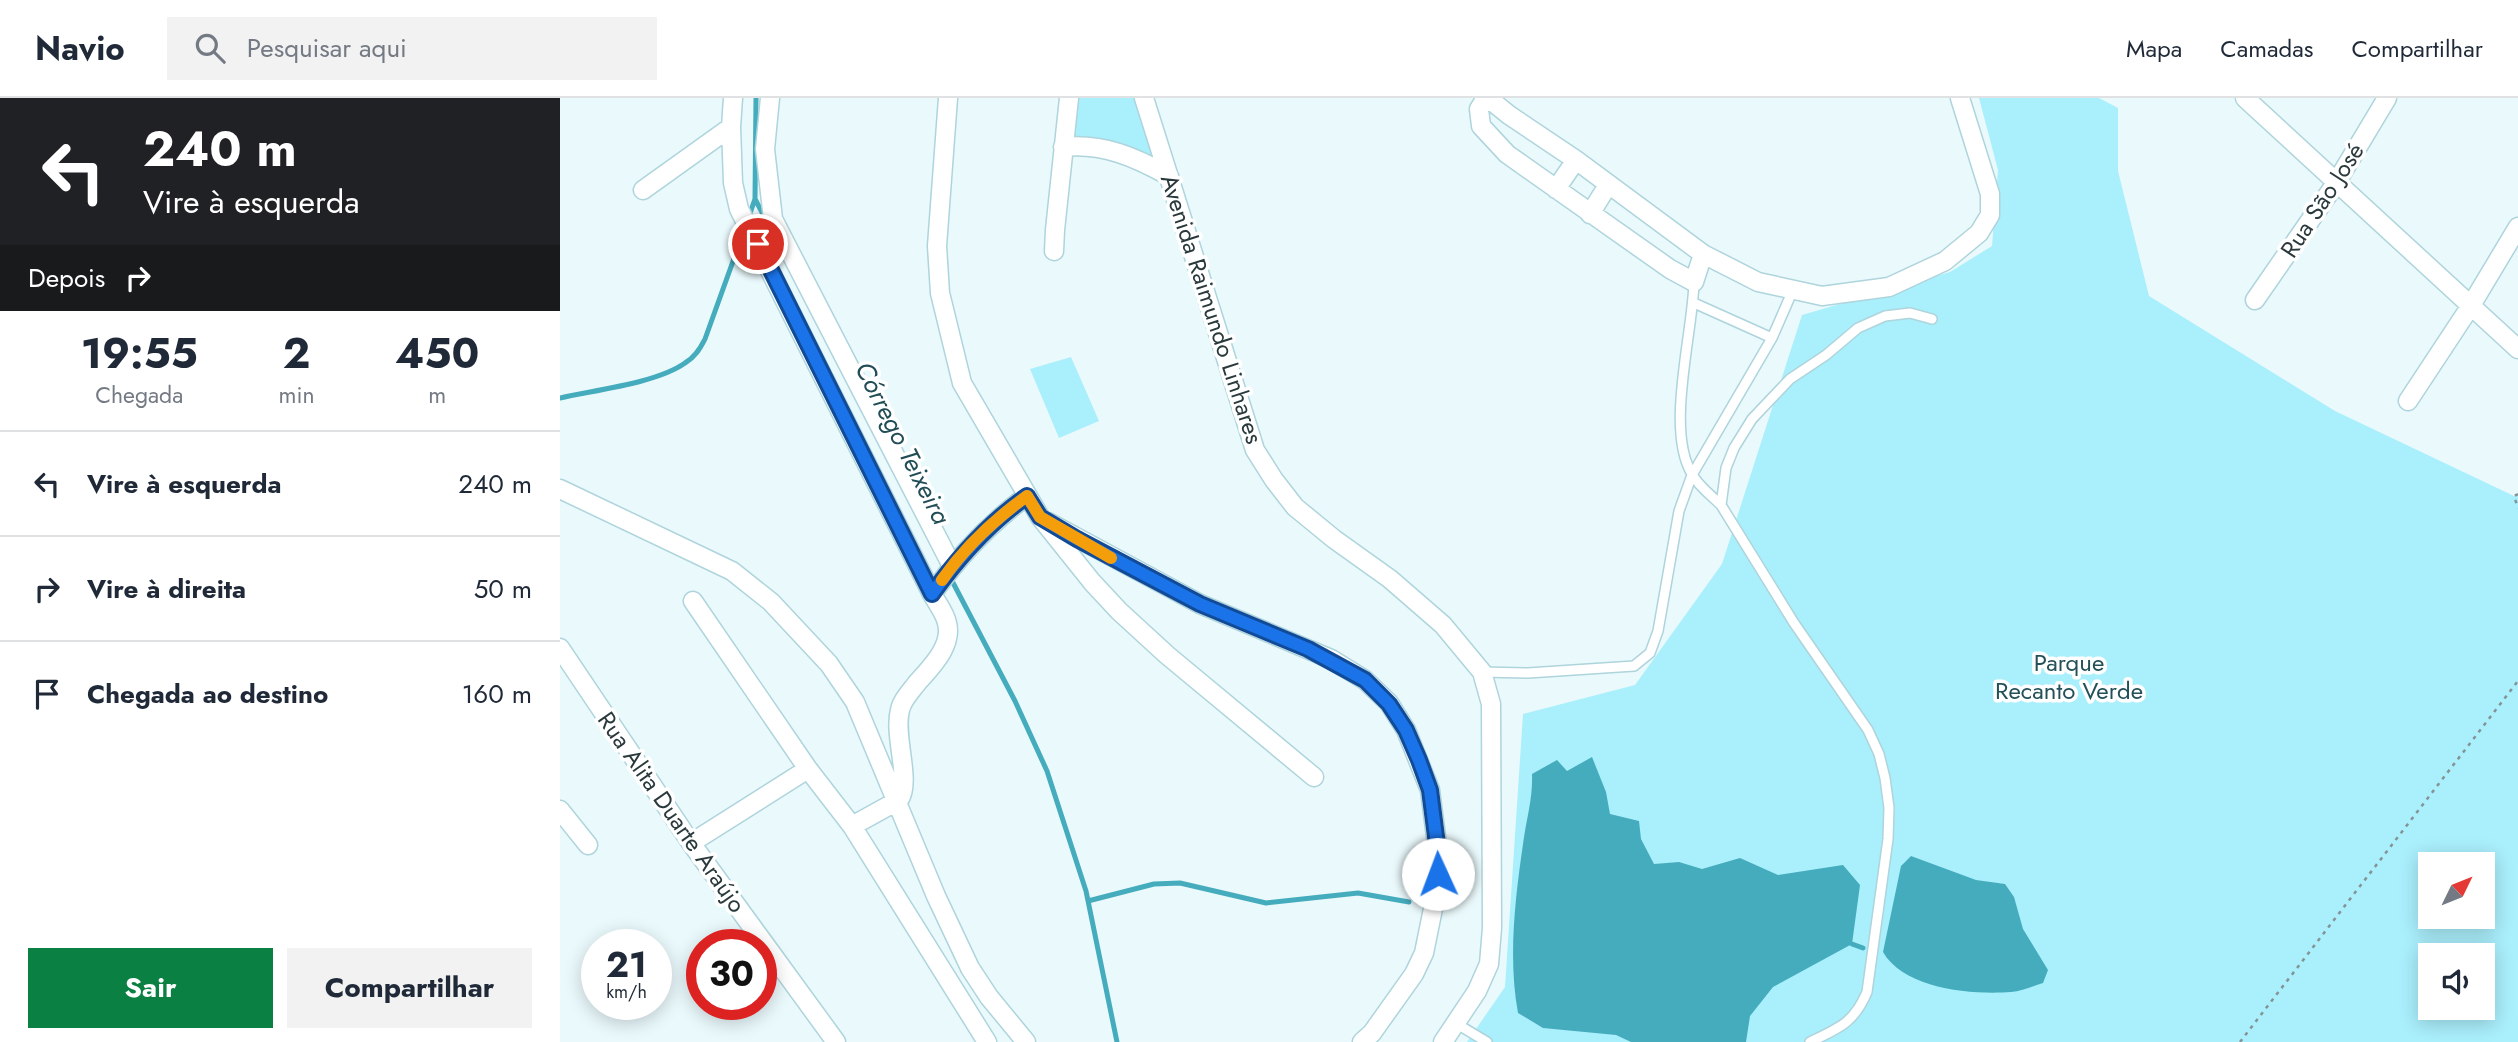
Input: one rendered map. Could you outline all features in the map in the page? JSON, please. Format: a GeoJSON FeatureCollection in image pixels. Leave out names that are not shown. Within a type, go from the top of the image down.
{"type":"FeatureCollection","features":[{"type":"Feature","properties":{"kind":"street"},"geometry":{"type":"LineString","coordinates":[[733,98],[733,183],[739,209],[947,623],[946,641],[941,654],[900,708],[897,734],[904,789],[897,801],[852,826]]}},
{"type":"Feature","properties":{"kind":"street"},"geometry":{"type":"LineString","coordinates":[[770,98],[765,149],[773,219],[952,566]]}},
{"type":"Feature","properties":{"kind":"street"},"geometry":{"type":"LineString","coordinates":[[948,98],[937,246],[940,293],[962,383],[1040,517],[1092,582],[1167,655],[1314,777]]}},
{"type":"Feature","properties":{"kind":"street"},"geometry":{"type":"LineString","coordinates":[[1054,251],[1069,98]]}},
{"type":"Feature","properties":{"kind":"street","name":"Avenida Raimundo Linhares"},"geometry":{"type":"LineString","coordinates":[[1144,98],[1255,450],[1295,507],[1390,579],[1443,625],[1482,671],[1491,704],[1492,928],[1489,964],[1478,991],[1443,1042]]}},
{"type":"Feature","properties":{"kind":"street"},"geometry":{"type":"LineString","coordinates":[[1703,254],[1694,282],[1670,269],[1507,155],[1481,126],[1479,109],[1487,98],[1703,254],[1758,282],[1822,296],[1889,287],[1945,261],[1979,233],[1990,215],[1990,194],[1960,98]]}},
{"type":"Feature","properties":{"kind":"street"},"geometry":{"type":"LineString","coordinates":[[2245,98],[2518,349]]}},
{"type":"Feature","properties":{"kind":"street","name":"Rua São José"},"geometry":{"type":"LineString","coordinates":[[2255,300],[2336,183],[2386,98]]}},
{"type":"Feature","properties":{"kind":"street"},"geometry":{"type":"LineString","coordinates":[[643,190],[731,127]]}},
{"type":"Feature","properties":{"kind":"street"},"geometry":{"type":"LineString","coordinates":[[1063,147],[1082,145],[1116,150],[1170,176]]}},
{"type":"Feature","properties":{"kind":"street"},"geometry":{"type":"LineString","coordinates":[[1556,190],[1576,160]]}},
{"type":"Feature","properties":{"kind":"street"},"geometry":{"type":"LineString","coordinates":[[1590,214],[1608,185]]}},
{"type":"Feature","properties":{"kind":"street"},"geometry":{"type":"LineString","coordinates":[[2407,401],[2470,307],[2518,227]]}},
{"type":"Feature","properties":{"kind":"street"},"geometry":{"type":"LineString","coordinates":[[560,489],[732,571],[771,603],[829,664],[855,702],[936,896],[970,968],[989,997],[1026,1042]]}},
{"type":"Feature","properties":{"kind":"street"},"geometry":{"type":"LineString","coordinates":[[932,594],[952,566],[1001,514],[1027,496]]}},
{"type":"Feature","properties":{"kind":"street"},"geometry":{"type":"LineString","coordinates":[[1040,517],[1200,604],[1331,659],[1365,680],[1389,704],[1406,730],[1430,790],[1439,860],[1437,889],[1424,953],[1414,974],[1363,1042]]}},
{"type":"Feature","properties":{"kind":"street"},"geometry":{"type":"LineString","coordinates":[[693,601],[808,769],[852,826],[987,1042]]}},
{"type":"Feature","properties":{"kind":"street","name":"Rua Alita Duarte Araújo"},"geometry":{"type":"LineString","coordinates":[[560,648],[691,843],[836,1042]]}},
{"type":"Feature","properties":{"kind":"street"},"geometry":{"type":"LineString","coordinates":[[691,843],[808,769]]}},
{"type":"Feature","properties":{"kind":"street"},"geometry":{"type":"LineString","coordinates":[[560,810],[588,845]]}},
{"type":"Feature","properties":{"kind":"lane"},"geometry":{"type":"LineString","coordinates":[[1694,282],[1694,303],[1683,390],[1681,438],[1684,457],[1692,475],[1721,505],[1794,623],[1868,730],[1879,754],[1885,778],[1888,839],[1867,992],[1861,1007],[1851,1020],[1839,1029],[1810,1042]]}},
{"type":"Feature","properties":{"kind":"lane"},"geometry":{"type":"LineString","coordinates":[[1482,671],[1528,673],[1634,666],[1650,653],[1658,631],[1679,511],[1692,475],[1772,338],[1793,290]]}},
{"type":"Feature","properties":{"kind":"lane"},"geometry":{"type":"LineString","coordinates":[[1694,303],[1772,338]]}},
{"type":"Feature","properties":{"kind":"lane"},"geometry":{"type":"LineString","coordinates":[[1721,505],[1726,468],[1734,448],[1752,419],[1790,379],[1826,355],[1858,328],[1885,316],[1910,313],[1932,319]]}},
{"type":"Feature","properties":{"kind":"lane"},"geometry":{"type":"LineString","coordinates":[[1457,1024],[1487,1042]]}},
{"type":"Feature","properties":{"kind":"path"},"geometry":{"type":"LineString","coordinates":[[2518,494],[2514,496],[2518,508]]}},
{"type":"Feature","properties":{"kind":"path"},"geometry":{"type":"LineString","coordinates":[[2240,1042],[2518,681]]}},
{"type":"Feature","properties":{"kind":"green space"},"geometry":{"type":"Polygon","coordinates":[[[1078,98],[1137,98],[1159,161],[1073,135],[1078,98]]]}},
{"type":"Feature","properties":{"kind":"green space","name":"Parque Recanto Verde"},"geometry":{"type":"Polygon","coordinates":[[[1979,98],[2099,98],[2118,108],[2118,171],[2149,296],[2335,411],[2514,496],[2518,494],[2518,1042],[1467,1042],[1505,987],[1523,714],[1635,685],[1722,564],[1802,315],[1950,272],[1992,246],[1998,170],[1979,98]]]}},
{"type":"Feature","properties":{"kind":"green space"},"geometry":{"type":"Polygon","coordinates":[[[1071,357],[1099,421],[1059,438],[1030,369],[1071,357]]]}},
{"type":"Feature","properties":{"kind":"shaded area"},"geometry":{"type":"Polygon","coordinates":[[[1592,757],[1606,792],[1610,814],[1639,821],[1641,839],[1654,864],[1679,862],[1702,869],[1740,858],[1778,875],[1843,865],[1860,885],[1852,944],[1773,987],[1750,1016],[1746,1042],[1631,1042],[1616,1035],[1543,1028],[1518,1013],[1513,972],[1515,907],[1532,774],[1557,760],[1567,771],[1592,757]]]}},
{"type":"Feature","properties":{"kind":"shaded area"},"geometry":{"type":"Polygon","coordinates":[[[1911,856],[1976,880],[2005,884],[2014,897],[2023,929],[2048,970],[2043,983],[2011,992],[1959,990],[1922,982],[1893,964],[1883,952],[1901,866],[1911,856]]]}},
{"type":"Feature","properties":{"kind":"waterway"},"geometry":{"type":"LineString","coordinates":[[748,219],[755,199],[756,98]]}},
{"type":"Feature","properties":{"kind":"waterway","name":"Córrego Teixeira"},"geometry":{"type":"LineString","coordinates":[[755,199],[766,220]]}},
{"type":"Feature","properties":{"kind":"waterway"},"geometry":{"type":"LineString","coordinates":[[560,398],[659,376],[692,358],[705,339],[745,228]]}},
{"type":"Feature","properties":{"kind":"waterway","name":"Córrego Teixeira"},"geometry":{"type":"LineString","coordinates":[[950,577],[1015,701],[1047,771],[1086,891],[1117,1042]]}},
{"type":"Feature","properties":{"kind":"waterway","name":"Córrego Teixeira"},"geometry":{"type":"LineString","coordinates":[[1088,901],[1154,884],[1180,883],[1266,903],[1358,893],[1409,902]]}},
{"type":"Feature","properties":{"kind":"waterway"},"geometry":{"type":"LineString","coordinates":[[1852,944],[1863,948]]}},
{"type":"Feature","properties":{"kind":"slow traffic"},"geometry":{"type":"LineString","coordinates":[[942,580],[1001,514],[1027,496],[1040,517],[1111,558]]}},
{"type":"Feature","properties":{"kind":"route"},"geometry":{"type":"LineString","coordinates":[[758,244],[932,594],[952,566],[1001,514],[1027,496],[1040,517],[1156,582],[1200,604],[1331,659],[1365,680],[1389,704],[1406,730],[1430,790],[1439,860],[1438,874]]}}]}
